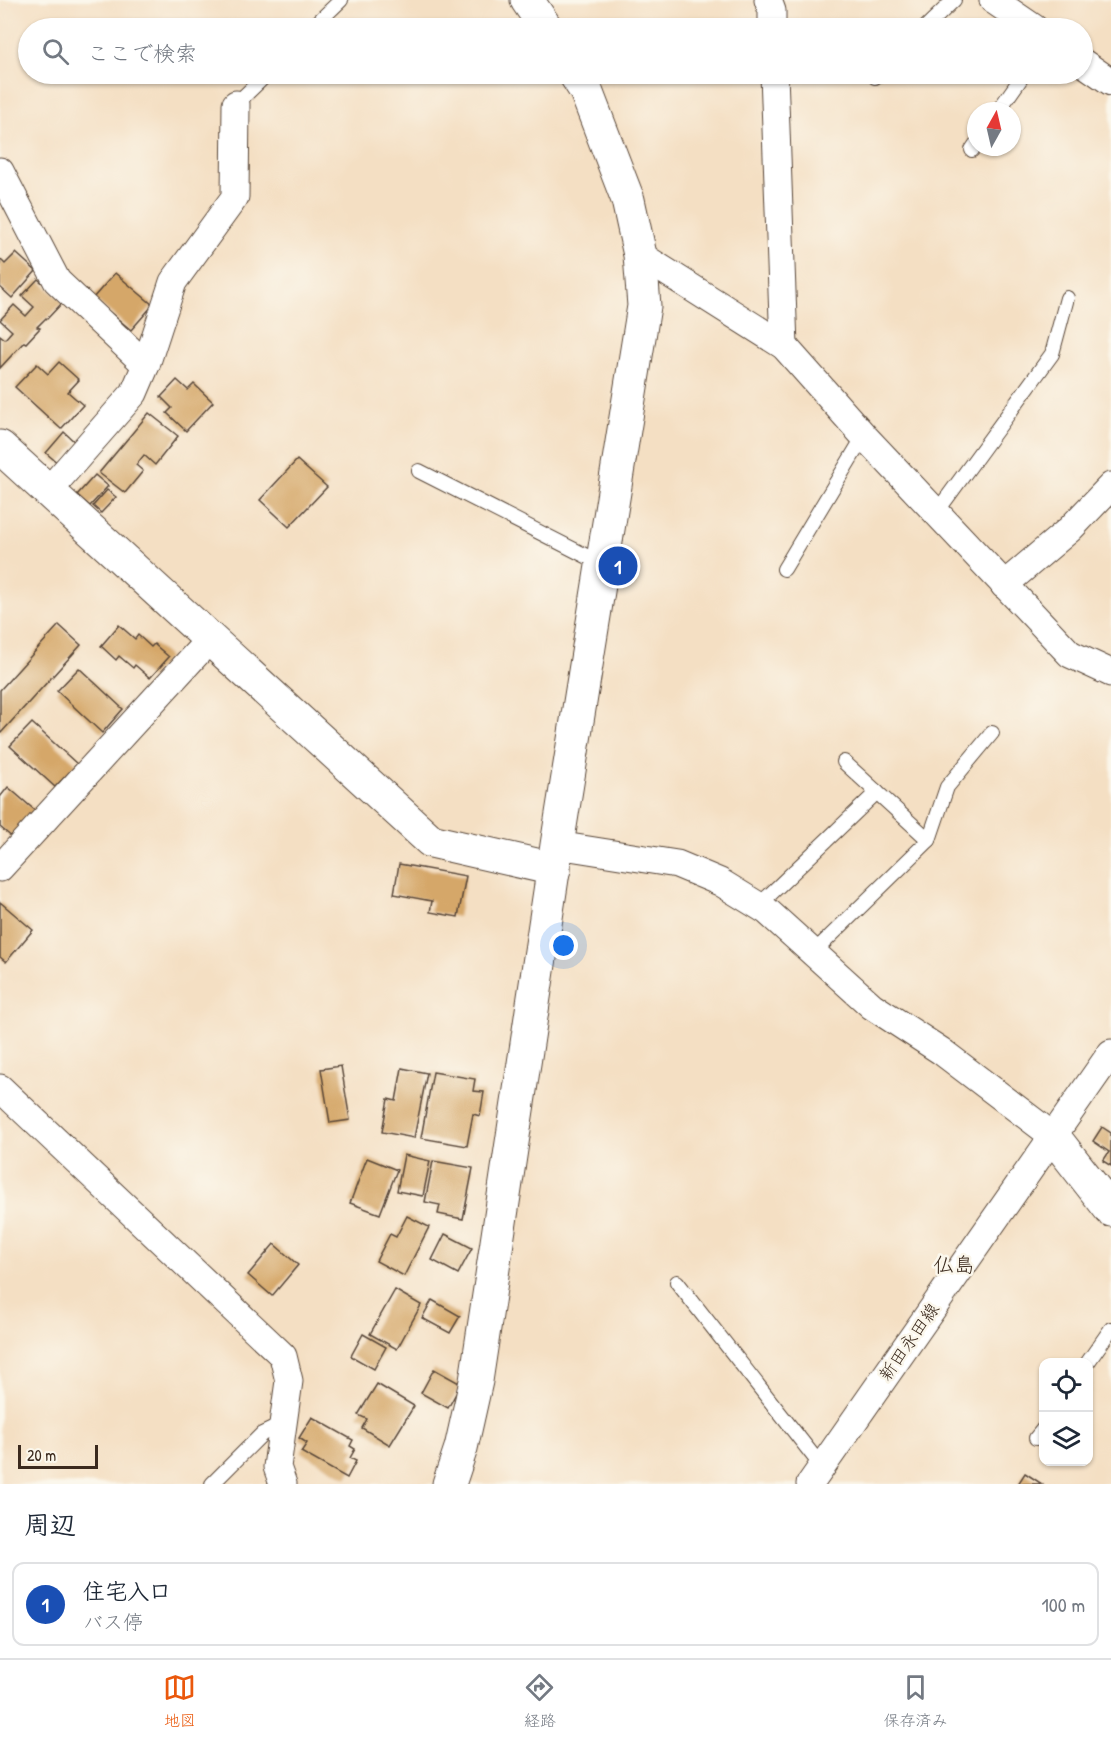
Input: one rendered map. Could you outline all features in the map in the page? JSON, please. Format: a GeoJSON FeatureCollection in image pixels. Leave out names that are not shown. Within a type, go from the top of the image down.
{"type":"FeatureCollection","features":[{"type":"Feature","properties":{"kind":"street"},"geometry":{"type":"LineString","coordinates":[[527,0],[539,18]]}},
{"type":"Feature","properties":{"kind":"street"},"geometry":{"type":"LineString","coordinates":[[768,0],[772,18]]}},
{"type":"Feature","properties":{"kind":"street"},"geometry":{"type":"LineString","coordinates":[[993,0],[1019,18]]}},
{"type":"Feature","properties":{"kind":"street"},"geometry":{"type":"LineString","coordinates":[[1093,69],[1111,82]]}},
{"type":"Feature","properties":{"kind":"street"},"geometry":{"type":"LineString","coordinates":[[449,1484],[461,1448],[477,1381],[555,857],[644,306],[640,255],[628,200],[581,84]]}},
{"type":"Feature","properties":{"kind":"street"},"geometry":{"type":"LineString","coordinates":[[774,84],[784,346]]}},
{"type":"Feature","properties":{"kind":"street"},"geometry":{"type":"LineString","coordinates":[[48,491],[134,393],[146,365],[173,282],[235,197],[236,104]]}},
{"type":"Feature","properties":{"kind":"street"},"geometry":{"type":"LineString","coordinates":[[0,171],[57,280],[146,365]]}},
{"type":"Feature","properties":{"kind":"street"},"geometry":{"type":"LineString","coordinates":[[640,255],[784,346],[864,436],[1070,654],[1111,673]]}},
{"type":"Feature","properties":{"kind":"street"},"geometry":{"type":"LineString","coordinates":[[0,447],[431,841],[555,857],[677,864],[720,882],[767,911],[872,1006],[941,1051],[1053,1136],[1111,1210]]}},
{"type":"Feature","properties":{"kind":"street"},"geometry":{"type":"LineString","coordinates":[[1004,585],[1070,529],[1111,486]]}},
{"type":"Feature","properties":{"kind":"street"},"geometry":{"type":"LineString","coordinates":[[0,868],[210,639]]}},
{"type":"Feature","properties":{"kind":"street","name":"新田永田線"},"geometry":{"type":"LineString","coordinates":[[816,1476],[1111,1053]]}},
{"type":"Feature","properties":{"kind":"street"},"geometry":{"type":"LineString","coordinates":[[0,1088],[283,1356],[289,1381],[285,1424],[277,1467],[283,1484]]}},
{"type":"Feature","properties":{"kind":"lane"},"geometry":{"type":"LineString","coordinates":[[322,18],[341,0]]}},
{"type":"Feature","properties":{"kind":"lane"},"geometry":{"type":"LineString","coordinates":[[935,18],[954,0]]}},
{"type":"Feature","properties":{"kind":"lane"},"geometry":{"type":"LineString","coordinates":[[236,104],[257,84]]}},
{"type":"Feature","properties":{"kind":"lane"},"geometry":{"type":"LineString","coordinates":[[1004,102],[1017,84]]}},
{"type":"Feature","properties":{"kind":"lane"},"geometry":{"type":"LineString","coordinates":[[936,513],[1052,354],[1067,298]]}},
{"type":"Feature","properties":{"kind":"lane"},"geometry":{"type":"LineString","coordinates":[[784,569],[864,436]]}},
{"type":"Feature","properties":{"kind":"lane"},"geometry":{"type":"LineString","coordinates":[[419,471],[602,564]]}},
{"type":"Feature","properties":{"kind":"lane"},"geometry":{"type":"LineString","coordinates":[[813,953],[929,840],[947,787],[992,733]]}},
{"type":"Feature","properties":{"kind":"lane"},"geometry":{"type":"LineString","coordinates":[[844,762],[929,840]]}},
{"type":"Feature","properties":{"kind":"lane"},"geometry":{"type":"LineString","coordinates":[[758,906],[877,792]]}},
{"type":"Feature","properties":{"kind":"lane"},"geometry":{"type":"LineString","coordinates":[[678,1282],[816,1476]]}},
{"type":"Feature","properties":{"kind":"lane"},"geometry":{"type":"LineString","coordinates":[[1091,1358],[1111,1329]]}},
{"type":"Feature","properties":{"kind":"lane"},"geometry":{"type":"LineString","coordinates":[[212,1484],[262,1434],[285,1424]]}},
{"type":"Feature","properties":{"kind":"building"},"geometry":{"type":"Polygon","coordinates":[[[16,253],[36,271],[12,298],[0,287],[0,259],[5,264],[16,253]]]}},
{"type":"Feature","properties":{"kind":"building"},"geometry":{"type":"Polygon","coordinates":[[[115,273],[153,305],[131,330],[93,298],[115,273]]]}},
{"type":"Feature","properties":{"kind":"building"},"geometry":{"type":"Polygon","coordinates":[[[38,279],[63,302],[0,368],[0,335],[5,339],[12,331],[0,320],[14,305],[26,316],[34,307],[22,296],[38,279]]]}},
{"type":"Feature","properties":{"kind":"building"},"geometry":{"type":"Polygon","coordinates":[[[59,362],[79,380],[68,392],[83,405],[61,429],[15,387],[37,364],[48,374],[59,362]]]}},
{"type":"Feature","properties":{"kind":"building"},"geometry":{"type":"Polygon","coordinates":[[[177,380],[188,390],[194,384],[213,402],[186,431],[167,413],[172,408],[161,397],[177,380]]]}},
{"type":"Feature","properties":{"kind":"building"},"geometry":{"type":"Polygon","coordinates":[[[149,413],[178,436],[155,465],[144,455],[136,465],[143,471],[125,493],[99,473],[149,413]]]}},
{"type":"Feature","properties":{"kind":"building"},"geometry":{"type":"Polygon","coordinates":[[[64,432],[77,444],[59,464],[46,453],[64,432]]]}},
{"type":"Feature","properties":{"kind":"building"},"geometry":{"type":"Polygon","coordinates":[[[297,460],[327,487],[289,527],[260,500],[297,460]]]}},
{"type":"Feature","properties":{"kind":"building"},"geometry":{"type":"Polygon","coordinates":[[[95,475],[108,486],[90,506],[77,495],[95,475]]]}},
{"type":"Feature","properties":{"kind":"building"},"geometry":{"type":"Polygon","coordinates":[[[107,490],[116,497],[101,513],[93,506],[107,490]]]}},
{"type":"Feature","properties":{"kind":"building"},"geometry":{"type":"Polygon","coordinates":[[[59,625],[81,645],[0,734],[0,690],[59,625]]]}},
{"type":"Feature","properties":{"kind":"building"},"geometry":{"type":"Polygon","coordinates":[[[119,625],[135,639],[138,635],[151,647],[154,644],[169,657],[150,678],[135,665],[133,668],[119,656],[116,660],[101,646],[119,625]]]}},
{"type":"Feature","properties":{"kind":"building"},"geometry":{"type":"Polygon","coordinates":[[[79,668],[123,709],[102,733],[57,691],[79,668]]]}},
{"type":"Feature","properties":{"kind":"building"},"geometry":{"type":"Polygon","coordinates":[[[32,723],[77,764],[55,787],[10,746],[32,723]]]}},
{"type":"Feature","properties":{"kind":"building"},"geometry":{"type":"Polygon","coordinates":[[[8,787],[38,813],[14,839],[0,827],[0,797],[8,787]]]}},
{"type":"Feature","properties":{"kind":"building"},"geometry":{"type":"Polygon","coordinates":[[[399,864],[466,876],[458,917],[430,912],[432,901],[394,894],[399,864]]]}},
{"type":"Feature","properties":{"kind":"building"},"geometry":{"type":"Polygon","coordinates":[[[0,902],[33,930],[6,962],[0,957],[0,902]]]}},
{"type":"Feature","properties":{"kind":"building"},"geometry":{"type":"Polygon","coordinates":[[[341,1066],[350,1120],[330,1123],[321,1069],[341,1066]]]}},
{"type":"Feature","properties":{"kind":"building"},"geometry":{"type":"Polygon","coordinates":[[[402,1068],[427,1073],[414,1138],[382,1132],[388,1099],[396,1101],[402,1068]]]}},
{"type":"Feature","properties":{"kind":"building"},"geometry":{"type":"Polygon","coordinates":[[[433,1072],[475,1079],[473,1091],[484,1092],[480,1116],[473,1114],[467,1146],[421,1138],[433,1072]]]}},
{"type":"Feature","properties":{"kind":"building"},"geometry":{"type":"Polygon","coordinates":[[[1102,1127],[1111,1133],[1111,1166],[1103,1161],[1109,1152],[1093,1141],[1102,1127]]]}},
{"type":"Feature","properties":{"kind":"building"},"geometry":{"type":"Polygon","coordinates":[[[404,1155],[430,1161],[423,1196],[397,1191],[404,1155]]]}},
{"type":"Feature","properties":{"kind":"building"},"geometry":{"type":"Polygon","coordinates":[[[367,1158],[397,1170],[380,1214],[350,1203],[367,1158]]]}},
{"type":"Feature","properties":{"kind":"building"},"geometry":{"type":"Polygon","coordinates":[[[433,1161],[473,1168],[463,1219],[438,1214],[440,1205],[425,1202],[433,1161]]]}},
{"type":"Feature","properties":{"kind":"building"},"geometry":{"type":"Polygon","coordinates":[[[407,1216],[429,1227],[404,1276],[376,1261],[390,1234],[396,1237],[407,1216]]]}},
{"type":"Feature","properties":{"kind":"building"},"geometry":{"type":"Polygon","coordinates":[[[445,1234],[472,1248],[458,1274],[432,1260],[445,1234]]]}},
{"type":"Feature","properties":{"kind":"building"},"geometry":{"type":"Polygon","coordinates":[[[274,1244],[298,1265],[272,1296],[248,1275],[274,1244]]]}},
{"type":"Feature","properties":{"kind":"building"},"geometry":{"type":"Polygon","coordinates":[[[395,1290],[421,1305],[397,1349],[370,1334],[395,1290]]]}},
{"type":"Feature","properties":{"kind":"building"},"geometry":{"type":"Polygon","coordinates":[[[432,1300],[460,1316],[450,1333],[422,1318],[432,1300]]]}},
{"type":"Feature","properties":{"kind":"building"},"geometry":{"type":"Polygon","coordinates":[[[363,1334],[386,1347],[374,1369],[351,1356],[363,1334]]]}},
{"type":"Feature","properties":{"kind":"building"},"geometry":{"type":"Polygon","coordinates":[[[434,1369],[461,1384],[448,1408],[421,1393],[434,1369]]]}},
{"type":"Feature","properties":{"kind":"building"},"geometry":{"type":"Polygon","coordinates":[[[377,1384],[414,1406],[390,1445],[362,1428],[367,1419],[358,1415],[377,1384]]]}},
{"type":"Feature","properties":{"kind":"building"},"geometry":{"type":"Polygon","coordinates":[[[312,1417],[353,1440],[350,1446],[355,1449],[350,1458],[356,1461],[347,1478],[301,1452],[307,1443],[299,1438],[312,1417]]]}},
{"type":"Feature","properties":{"kind":"building"},"geometry":{"type":"Polygon","coordinates":[[[1025,1473],[1042,1484],[1018,1484],[1025,1473]]]}},
{"type":"Feature","properties":{"kind":"place","name":"住宅入口"},"geometry":{"type":"Point","coordinates":[618,566]}},
{"type":"Feature","properties":{"kind":"district","name":"仏島"},"geometry":{"type":"Point","coordinates":[954,1265]}}]}
